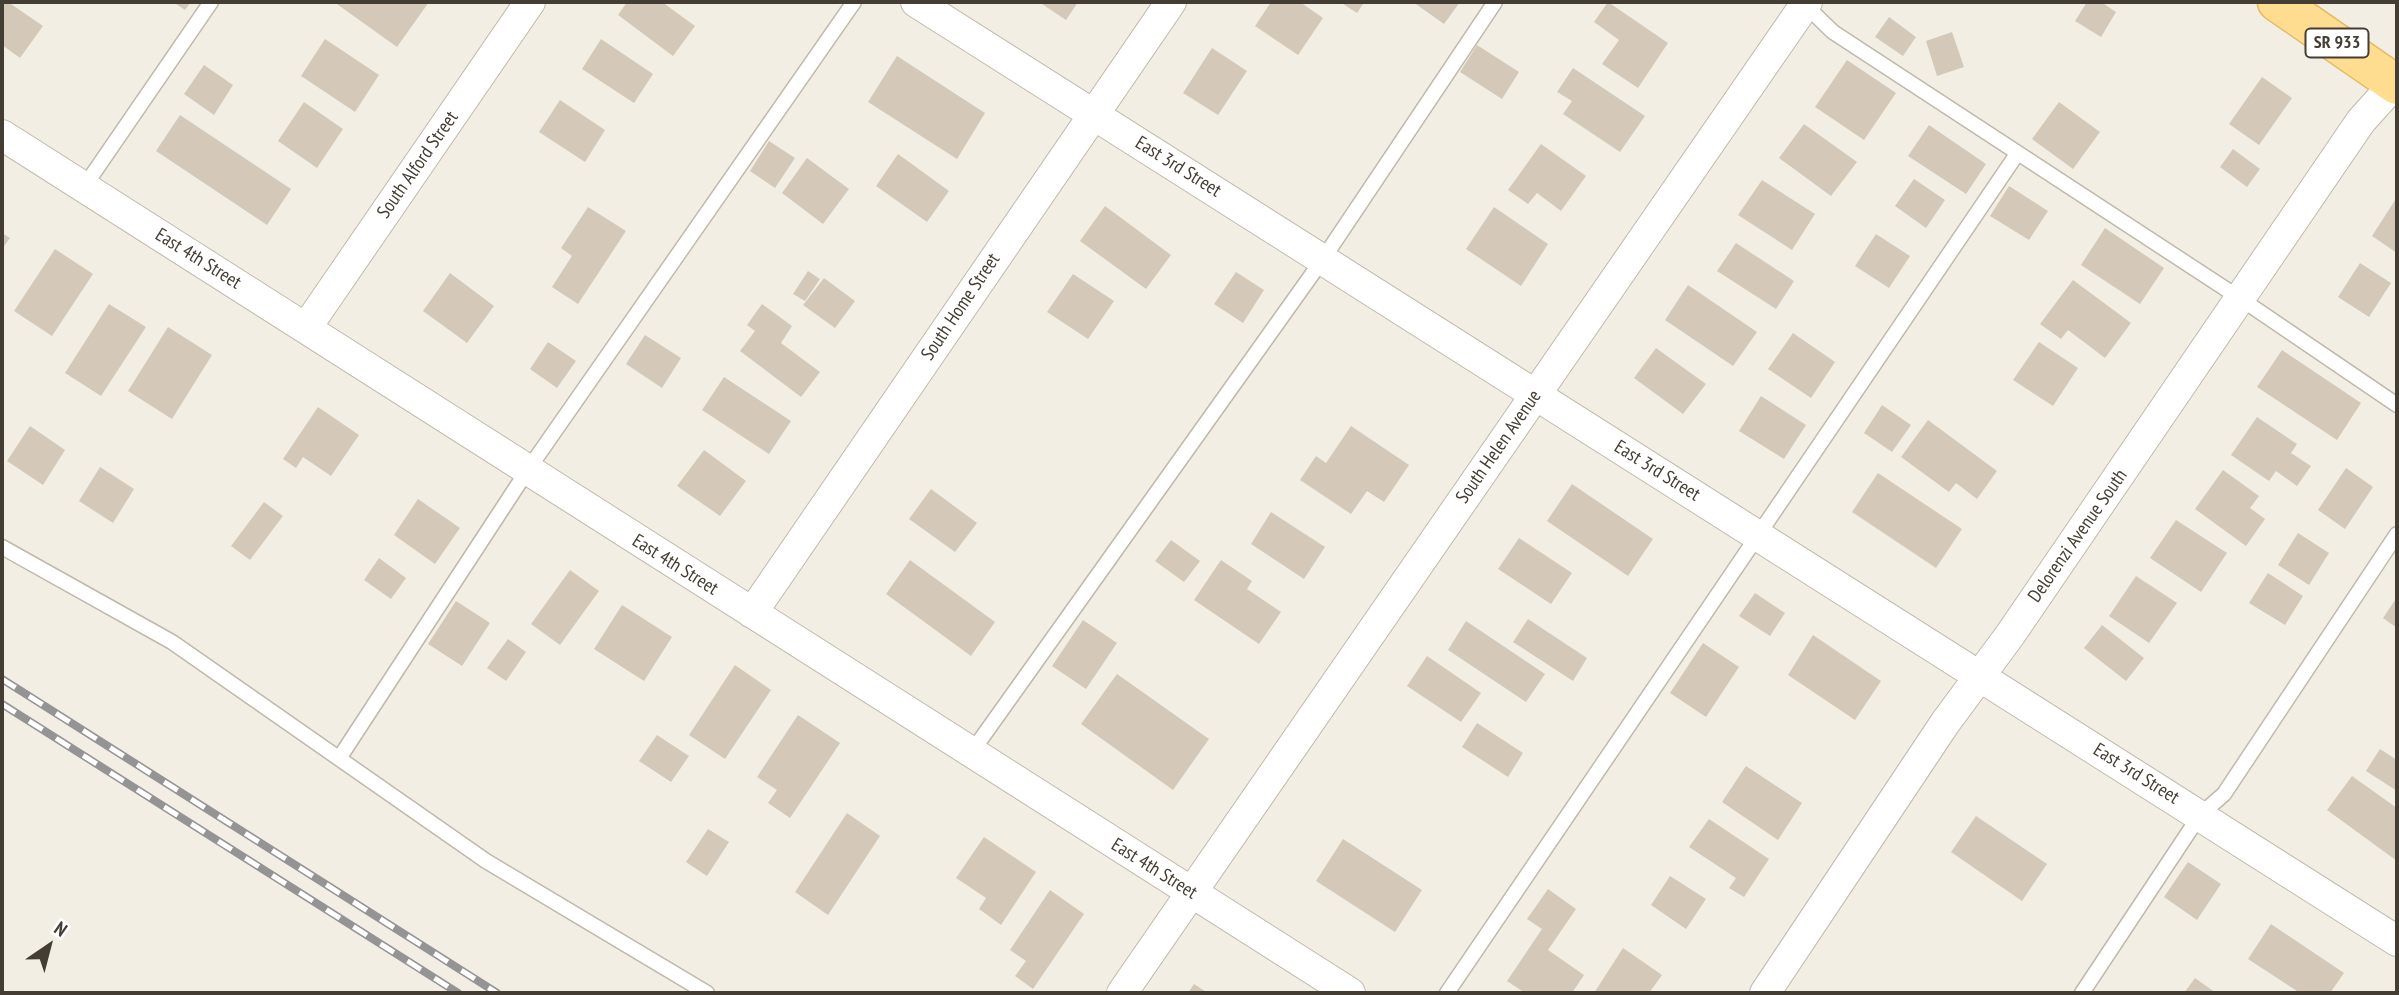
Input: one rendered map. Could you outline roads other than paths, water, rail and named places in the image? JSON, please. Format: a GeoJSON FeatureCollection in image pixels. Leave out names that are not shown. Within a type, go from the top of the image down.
{"type":"FeatureCollection","features":[{"type":"Feature","properties":{"kind":"main road","name":"SR 933"},"geometry":{"type":"LineString","coordinates":[[2277,2],[2397,83]]}},
{"type":"Feature","properties":{"kind":"street","name":"South Alford Street"},"geometry":{"type":"LineString","coordinates":[[306,328],[530,2]]}},
{"type":"Feature","properties":{"kind":"street","name":"East 3rd Street"},"geometry":{"type":"LineString","coordinates":[[916,2],[2397,942]]}},
{"type":"Feature","properties":{"kind":"street","name":"South Home Street"},"geometry":{"type":"LineString","coordinates":[[752,612],[1171,2]]}},
{"type":"Feature","properties":{"kind":"street","name":"South Helen Avenue"},"geometry":{"type":"LineString","coordinates":[[1122,993],[1804,3]]}},
{"type":"Feature","properties":{"kind":"street","name":"Delorenzi Avenue South"},"geometry":{"type":"LineString","coordinates":[[1765,993],[1979,675],[2241,299],[2361,121],[2397,83]]}},
{"type":"Feature","properties":{"kind":"street","name":"East 4th Street"},"geometry":{"type":"LineString","coordinates":[[2,135],[1350,993]]}},
{"type":"Feature","properties":{"kind":"lane"},"geometry":{"type":"LineString","coordinates":[[84,187],[211,2]]}},
{"type":"Feature","properties":{"kind":"lane"},"geometry":{"type":"LineString","coordinates":[[340,757],[527,471],[854,2]]}},
{"type":"Feature","properties":{"kind":"lane"},"geometry":{"type":"LineString","coordinates":[[971,753],[1324,259],[1495,2]]}},
{"type":"Feature","properties":{"kind":"lane"},"geometry":{"type":"LineString","coordinates":[[1804,3],[1833,32],[2241,299],[2397,405]]}},
{"type":"Feature","properties":{"kind":"lane"},"geometry":{"type":"LineString","coordinates":[[1447,993],[2017,154]]}},
{"type":"Feature","properties":{"kind":"lane"},"geometry":{"type":"LineString","coordinates":[[2082,993],[2200,815],[2224,794],[2397,534]]}},
{"type":"Feature","properties":{"kind":"lane"},"geometry":{"type":"LineString","coordinates":[[2,547],[172,642],[486,860],[707,993]]}},
{"type":"Feature","properties":{"kind":"railway"},"geometry":{"type":"LineString","coordinates":[[2,679],[497,993]]}},
{"type":"Feature","properties":{"kind":"railway"},"geometry":{"type":"LineString","coordinates":[[2,704],[458,993]]}}]}
